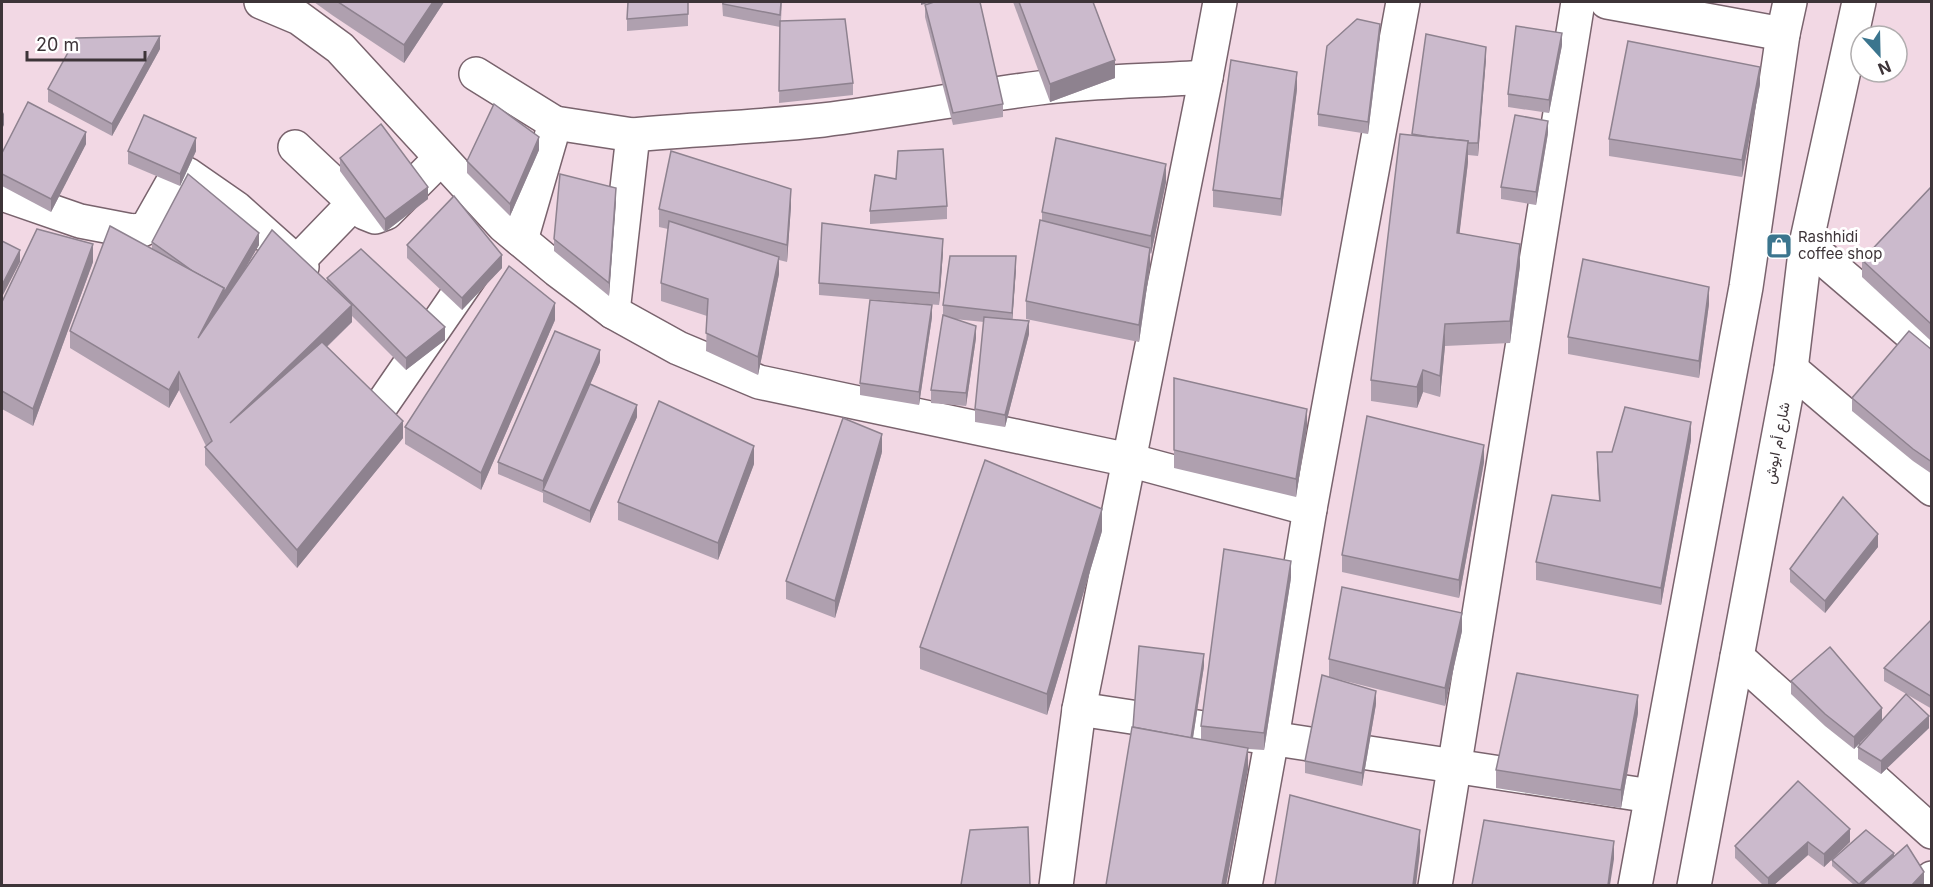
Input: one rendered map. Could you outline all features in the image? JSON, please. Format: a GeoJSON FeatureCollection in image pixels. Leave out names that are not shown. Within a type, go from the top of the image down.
{"type":"FeatureCollection","features":[{"type":"Feature","properties":{"kind":"street"},"geometry":{"type":"LineString","coordinates":[[261,2],[299,18],[340,48],[513,233],[613,312],[678,348],[759,382],[1129,460],[1310,509]]}},
{"type":"Feature","properties":{"kind":"street"},"geometry":{"type":"LineString","coordinates":[[1056,885],[1078,709],[1220,2]]}},
{"type":"Feature","properties":{"kind":"street"},"geometry":{"type":"LineString","coordinates":[[1245,885],[1310,509],[1403,2]]}},
{"type":"Feature","properties":{"kind":"street"},"geometry":{"type":"LineString","coordinates":[[1435,885],[1578,2]]}},
{"type":"Feature","properties":{"kind":"street"},"geometry":{"type":"LineString","coordinates":[[1607,2],[1783,34]]}},
{"type":"Feature","properties":{"kind":"street"},"geometry":{"type":"LineString","coordinates":[[1636,885],[1746,287],[1783,34],[1790,2]]}},
{"type":"Feature","properties":{"kind":"street","name":"شارع أم ابوش"},"geometry":{"type":"LineString","coordinates":[[1694,885],[1791,369],[1806,244],[1859,2]]}},
{"type":"Feature","properties":{"kind":"street"},"geometry":{"type":"LineString","coordinates":[[476,74],[555,123],[633,135],[697,129],[748,128],[838,118],[1041,88],[1206,77]]}},
{"type":"Feature","properties":{"kind":"street"},"geometry":{"type":"LineString","coordinates":[[352,448],[513,233],[555,123]]}},
{"type":"Feature","properties":{"kind":"street"},"geometry":{"type":"LineString","coordinates":[[613,312],[633,135]]}},
{"type":"Feature","properties":{"kind":"street"},"geometry":{"type":"LineString","coordinates":[[295,147],[365,213],[375,217],[386,213],[441,158]]}},
{"type":"Feature","properties":{"kind":"street"},"geometry":{"type":"LineString","coordinates":[[2,195],[80,221],[132,231],[142,230],[148,226],[174,180],[179,175],[187,174],[236,208],[297,262],[313,278],[316,289]]}},
{"type":"Feature","properties":{"kind":"street"},"geometry":{"type":"LineString","coordinates":[[297,262],[354,203]]}},
{"type":"Feature","properties":{"kind":"street"},"geometry":{"type":"LineString","coordinates":[[1806,244],[1932,352]]}},
{"type":"Feature","properties":{"kind":"street"},"geometry":{"type":"LineString","coordinates":[[1791,369],[1932,489]]}},
{"type":"Feature","properties":{"kind":"street"},"geometry":{"type":"LineString","coordinates":[[1737,657],[1932,832]]}},
{"type":"Feature","properties":{"kind":"street"},"geometry":{"type":"LineString","coordinates":[[1078,709],[1651,796]]}},
{"type":"Feature","properties":{"kind":"street"},"geometry":{"type":"LineString","coordinates":[[1930,885],[1932,878]]}},
{"type":"Feature","properties":{"kind":"building"},"geometry":{"type":"Polygon","coordinates":[[[338,2],[433,2],[404,45],[338,2]]]}},
{"type":"Feature","properties":{"kind":"building"},"geometry":{"type":"Polygon","coordinates":[[[628,2],[688,2],[688,14],[627,19],[628,2]]]}},
{"type":"Feature","properties":{"kind":"building"},"geometry":{"type":"Polygon","coordinates":[[[723,2],[781,2],[780,15],[723,4],[723,2]]]}},
{"type":"Feature","properties":{"kind":"building"},"geometry":{"type":"Polygon","coordinates":[[[934,2],[980,2],[1003,104],[953,113],[925,5],[934,2]]]}},
{"type":"Feature","properties":{"kind":"building"},"geometry":{"type":"Polygon","coordinates":[[[1019,2],[1093,2],[1115,60],[1050,84],[1019,2]]]}},
{"type":"Feature","properties":{"kind":"building"},"geometry":{"type":"Polygon","coordinates":[[[845,19],[853,83],[779,91],[780,21],[845,19]]]}},
{"type":"Feature","properties":{"kind":"building"},"geometry":{"type":"Polygon","coordinates":[[[1357,19],[1380,24],[1368,122],[1318,114],[1327,46],[1357,19]]]}},
{"type":"Feature","properties":{"kind":"building"},"geometry":{"type":"Polygon","coordinates":[[[1516,26],[1562,33],[1549,100],[1508,94],[1516,26]]]}},
{"type":"Feature","properties":{"kind":"building"},"geometry":{"type":"Polygon","coordinates":[[[1426,34],[1486,47],[1478,143],[1412,134],[1426,34]]]}},
{"type":"Feature","properties":{"kind":"building"},"geometry":{"type":"Polygon","coordinates":[[[160,36],[112,124],[48,89],[76,38],[160,36]]]}},
{"type":"Feature","properties":{"kind":"building"},"geometry":{"type":"Polygon","coordinates":[[[1628,41],[1760,67],[1742,160],[1609,139],[1628,41]]]}},
{"type":"Feature","properties":{"kind":"building"},"geometry":{"type":"Polygon","coordinates":[[[1231,60],[1297,72],[1281,199],[1213,190],[1231,60]]]}},
{"type":"Feature","properties":{"kind":"building"},"geometry":{"type":"Polygon","coordinates":[[[28,102],[86,132],[51,199],[2,174],[2,153],[28,102]]]}},
{"type":"Feature","properties":{"kind":"building"},"geometry":{"type":"Polygon","coordinates":[[[494,104],[539,137],[510,204],[467,161],[494,104]]]}},
{"type":"Feature","properties":{"kind":"building"},"geometry":{"type":"Polygon","coordinates":[[[144,115],[196,138],[180,174],[128,151],[144,115]]]}},
{"type":"Feature","properties":{"kind":"building"},"geometry":{"type":"Polygon","coordinates":[[[1515,115],[1548,121],[1536,192],[1501,187],[1515,115]]]}},
{"type":"Feature","properties":{"kind":"building"},"geometry":{"type":"Polygon","coordinates":[[[381,124],[428,187],[385,219],[340,158],[381,124]]]}},
{"type":"Feature","properties":{"kind":"building"},"geometry":{"type":"Polygon","coordinates":[[[1400,134],[1468,141],[1457,233],[1520,244],[1510,321],[1445,324],[1440,376],[1423,370],[1417,387],[1371,380],[1400,134]]]}},
{"type":"Feature","properties":{"kind":"building"},"geometry":{"type":"Polygon","coordinates":[[[1056,138],[1166,164],[1151,236],[1042,212],[1056,138]]]}},
{"type":"Feature","properties":{"kind":"building"},"geometry":{"type":"Polygon","coordinates":[[[943,149],[947,206],[870,211],[875,175],[896,179],[898,151],[943,149]]]}},
{"type":"Feature","properties":{"kind":"building"},"geometry":{"type":"Polygon","coordinates":[[[671,151],[791,189],[787,245],[659,209],[671,151]]]}},
{"type":"Feature","properties":{"kind":"building"},"geometry":{"type":"Polygon","coordinates":[[[188,174],[259,233],[224,293],[224,288],[194,272],[152,242],[188,174]]]}},
{"type":"Feature","properties":{"kind":"building"},"geometry":{"type":"Polygon","coordinates":[[[560,174],[616,188],[609,283],[554,239],[560,174]]]}},
{"type":"Feature","properties":{"kind":"building"},"geometry":{"type":"Polygon","coordinates":[[[1932,186],[1932,321],[1930,323],[1862,260],[1932,186]]]}},
{"type":"Feature","properties":{"kind":"building"},"geometry":{"type":"Polygon","coordinates":[[[454,196],[502,255],[462,298],[407,245],[454,196]]]}},
{"type":"Feature","properties":{"kind":"building"},"geometry":{"type":"Polygon","coordinates":[[[1040,220],[1150,248],[1139,325],[1026,301],[1040,220]]]}},
{"type":"Feature","properties":{"kind":"building"},"geometry":{"type":"Polygon","coordinates":[[[669,221],[779,257],[758,357],[706,333],[708,299],[661,283],[669,221]]]}},
{"type":"Feature","properties":{"kind":"building"},"geometry":{"type":"Polygon","coordinates":[[[822,223],[943,239],[939,293],[819,283],[822,223]]]}},
{"type":"Feature","properties":{"kind":"building"},"geometry":{"type":"Polygon","coordinates":[[[110,226],[224,288],[198,338],[272,230],[352,305],[230,423],[322,342],[403,421],[297,550],[205,447],[212,441],[179,372],[169,390],[70,331],[110,226]]]}},
{"type":"Feature","properties":{"kind":"building"},"geometry":{"type":"Polygon","coordinates":[[[37,229],[93,244],[33,409],[2,391],[2,302],[37,229]]]}},
{"type":"Feature","properties":{"kind":"building"},"geometry":{"type":"Polygon","coordinates":[[[2,241],[20,250],[2,285],[2,241]]]}},
{"type":"Feature","properties":{"kind":"building"},"geometry":{"type":"Polygon","coordinates":[[[361,249],[445,327],[406,358],[327,278],[361,249]]]}},
{"type":"Feature","properties":{"kind":"building"},"geometry":{"type":"Polygon","coordinates":[[[950,256],[1016,256],[1012,313],[943,305],[950,256]]]}},
{"type":"Feature","properties":{"kind":"building"},"geometry":{"type":"Polygon","coordinates":[[[1583,259],[1709,287],[1699,361],[1568,337],[1583,259]]]}},
{"type":"Feature","properties":{"kind":"building"},"geometry":{"type":"Polygon","coordinates":[[[509,266],[555,303],[481,473],[405,427],[509,266]]]}},
{"type":"Feature","properties":{"kind":"building"},"geometry":{"type":"Polygon","coordinates":[[[870,300],[932,305],[919,392],[860,383],[870,300]]]}},
{"type":"Feature","properties":{"kind":"building"},"geometry":{"type":"Polygon","coordinates":[[[943,315],[976,326],[966,393],[931,390],[943,315]]]}},
{"type":"Feature","properties":{"kind":"building"},"geometry":{"type":"Polygon","coordinates":[[[984,317],[1029,321],[1005,415],[975,409],[984,317]]]}},
{"type":"Feature","properties":{"kind":"building"},"geometry":{"type":"Polygon","coordinates":[[[555,331],[600,350],[543,481],[498,462],[555,331]]]}},
{"type":"Feature","properties":{"kind":"building"},"geometry":{"type":"Polygon","coordinates":[[[1909,331],[1932,350],[1932,462],[1852,398],[1909,331]]]}},
{"type":"Feature","properties":{"kind":"building"},"geometry":{"type":"Polygon","coordinates":[[[1174,378],[1307,409],[1296,479],[1174,450],[1174,378]]]}},
{"type":"Feature","properties":{"kind":"building"},"geometry":{"type":"Polygon","coordinates":[[[590,384],[637,405],[590,511],[543,490],[590,384]]]}},
{"type":"Feature","properties":{"kind":"building"},"geometry":{"type":"Polygon","coordinates":[[[659,401],[754,446],[718,543],[618,502],[659,401]]]}},
{"type":"Feature","properties":{"kind":"building"},"geometry":{"type":"Polygon","coordinates":[[[1625,407],[1691,422],[1661,588],[1536,562],[1552,495],[1600,501],[1597,452],[1612,452],[1625,407]]]}},
{"type":"Feature","properties":{"kind":"building"},"geometry":{"type":"Polygon","coordinates":[[[1367,416],[1484,445],[1459,580],[1342,555],[1367,416]]]}},
{"type":"Feature","properties":{"kind":"building"},"geometry":{"type":"Polygon","coordinates":[[[843,418],[882,434],[835,601],[786,581],[843,418]]]}},
{"type":"Feature","properties":{"kind":"building"},"geometry":{"type":"Polygon","coordinates":[[[985,460],[1102,509],[1047,694],[920,647],[985,460]]]}},
{"type":"Feature","properties":{"kind":"building"},"geometry":{"type":"Polygon","coordinates":[[[1843,497],[1878,534],[1825,601],[1790,569],[1843,497]]]}},
{"type":"Feature","properties":{"kind":"building"},"geometry":{"type":"Polygon","coordinates":[[[1224,549],[1291,561],[1264,733],[1201,726],[1224,549]]]}},
{"type":"Feature","properties":{"kind":"building"},"geometry":{"type":"Polygon","coordinates":[[[1342,587],[1462,613],[1445,688],[1329,659],[1342,587]]]}},
{"type":"Feature","properties":{"kind":"building"},"geometry":{"type":"Polygon","coordinates":[[[1932,619],[1932,697],[1884,668],[1932,619]]]}},
{"type":"Feature","properties":{"kind":"building"},"geometry":{"type":"Polygon","coordinates":[[[1139,646],[1204,654],[1191,738],[1133,727],[1139,646]]]}},
{"type":"Feature","properties":{"kind":"building"},"geometry":{"type":"Polygon","coordinates":[[[1830,647],[1882,708],[1854,737],[1825,714],[1791,681],[1830,647]]]}},
{"type":"Feature","properties":{"kind":"building"},"geometry":{"type":"Polygon","coordinates":[[[1517,673],[1638,695],[1621,790],[1496,770],[1517,673]]]}},
{"type":"Feature","properties":{"kind":"building"},"geometry":{"type":"Polygon","coordinates":[[[1322,675],[1376,691],[1362,773],[1305,761],[1322,675]]]}},
{"type":"Feature","properties":{"kind":"building"},"geometry":{"type":"Polygon","coordinates":[[[1906,694],[1929,716],[1881,761],[1858,747],[1906,694]]]}},
{"type":"Feature","properties":{"kind":"building"},"geometry":{"type":"Polygon","coordinates":[[[1132,727],[1248,748],[1222,885],[1106,885],[1132,727]]]}},
{"type":"Feature","properties":{"kind":"building"},"geometry":{"type":"Polygon","coordinates":[[[1798,781],[1850,829],[1824,854],[1808,842],[1768,878],[1735,846],[1798,781]]]}},
{"type":"Feature","properties":{"kind":"building"},"geometry":{"type":"Polygon","coordinates":[[[1290,795],[1420,830],[1413,885],[1275,885],[1290,795]]]}},
{"type":"Feature","properties":{"kind":"building"},"geometry":{"type":"Polygon","coordinates":[[[1484,820],[1614,841],[1608,885],[1472,885],[1484,820]]]}},
{"type":"Feature","properties":{"kind":"building"},"geometry":{"type":"Polygon","coordinates":[[[1028,827],[1030,885],[961,885],[970,830],[1028,827]]]}},
{"type":"Feature","properties":{"kind":"building"},"geometry":{"type":"Polygon","coordinates":[[[1866,830],[1894,853],[1859,884],[1832,860],[1866,830]]]}},
{"type":"Feature","properties":{"kind":"building"},"geometry":{"type":"Polygon","coordinates":[[[1907,845],[1924,872],[1912,885],[1862,885],[1907,845]]]}},
{"type":"Feature","properties":{"kind":"place","name":"Rashhidi coffee shop"},"geometry":{"type":"Point","coordinates":[1779,246]}}]}
